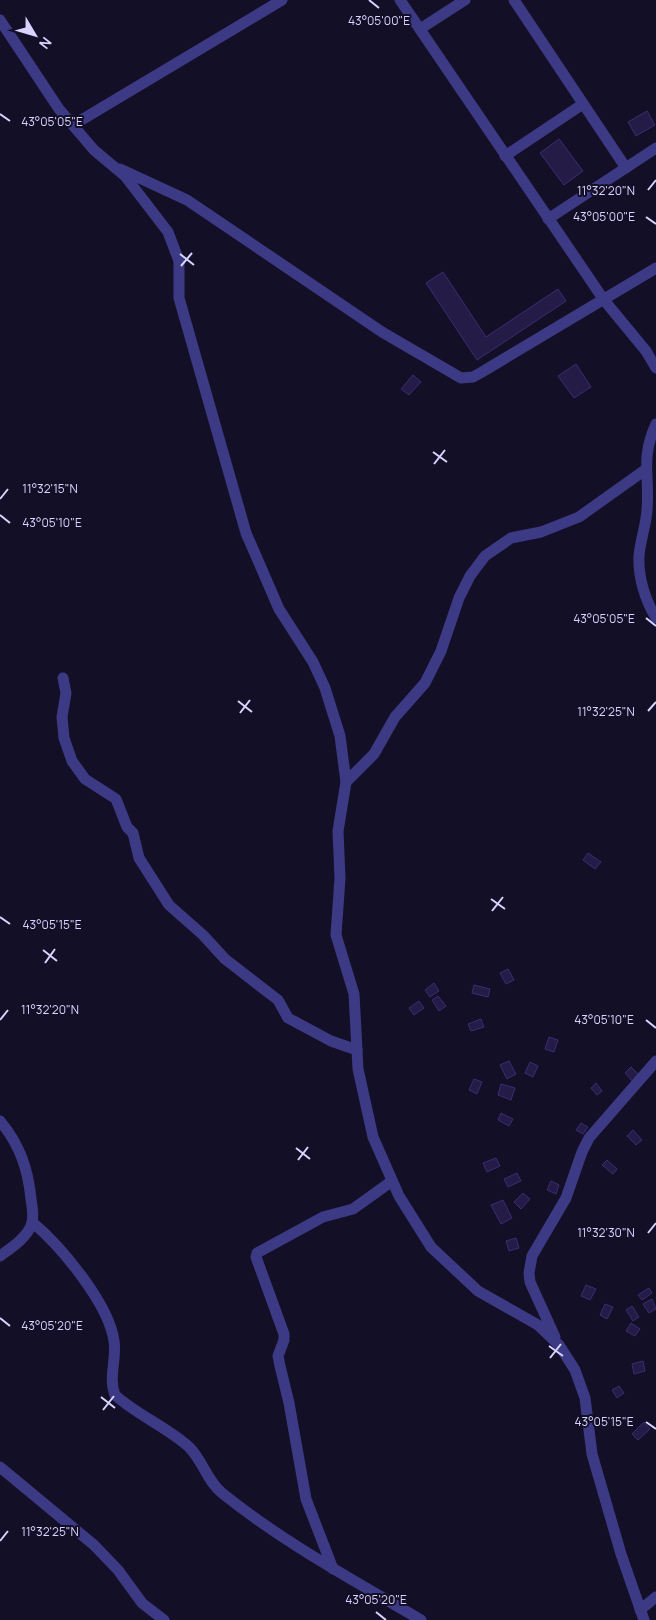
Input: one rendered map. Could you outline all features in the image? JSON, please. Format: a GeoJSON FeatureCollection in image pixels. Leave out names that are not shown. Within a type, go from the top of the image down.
{"type":"FeatureCollection","features":[{"type":"Feature","properties":{"kind":"street"},"geometry":{"type":"LineString","coordinates":[[73,125],[282,0]]}},
{"type":"Feature","properties":{"kind":"street"},"geometry":{"type":"LineString","coordinates":[[400,0],[604,300],[646,351],[656,368]]}},
{"type":"Feature","properties":{"kind":"street"},"geometry":{"type":"LineString","coordinates":[[420,29],[464,0]]}},
{"type":"Feature","properties":{"kind":"street"},"geometry":{"type":"LineString","coordinates":[[514,0],[626,168]]}},
{"type":"Feature","properties":{"kind":"street"},"geometry":{"type":"LineString","coordinates":[[0,20],[32,71],[94,150],[116,167],[187,200],[382,332],[461,378],[473,377],[482,372],[656,268]]}},
{"type":"Feature","properties":{"kind":"street"},"geometry":{"type":"LineString","coordinates":[[505,156],[583,104]]}},
{"type":"Feature","properties":{"kind":"street"},"geometry":{"type":"LineString","coordinates":[[548,219],[656,148]]}},
{"type":"Feature","properties":{"kind":"street"},"geometry":{"type":"LineString","coordinates":[[116,167],[174,242],[179,261],[179,298],[246,533],[279,609],[313,662],[340,736],[346,782],[338,831],[340,878],[336,935],[337,946],[354,994],[357,1050],[366,1115],[392,1181],[419,1231],[445,1263],[478,1291],[526,1317],[559,1345]]}},
{"type":"Feature","properties":{"kind":"street"},"geometry":{"type":"LineString","coordinates":[[656,424],[647,447],[645,470],[648,510],[639,554],[644,591],[656,618]]}},
{"type":"Feature","properties":{"kind":"street"},"geometry":{"type":"LineString","coordinates":[[346,782],[374,754],[395,716],[425,683],[441,651],[458,598],[470,576],[485,556],[511,538],[541,532],[578,518],[645,470]]}},
{"type":"Feature","properties":{"kind":"street"},"geometry":{"type":"LineString","coordinates":[[63,678],[66,693],[62,717],[63,731],[72,761],[85,779],[116,799],[127,828],[132,834],[139,858],[169,905],[203,935],[225,959],[278,1000],[285,1015],[331,1041],[357,1050]]}},
{"type":"Feature","properties":{"kind":"street"},"geometry":{"type":"LineString","coordinates":[[642,1615],[621,1554],[592,1454],[585,1398],[581,1384],[575,1370],[559,1345],[530,1282],[529,1273],[532,1256],[566,1198],[582,1152],[590,1138],[656,1061]]}},
{"type":"Feature","properties":{"kind":"street"},"geometry":{"type":"LineString","coordinates":[[0,1121],[12,1136],[22,1154],[28,1175],[32,1222],[24,1236],[0,1256]]}},
{"type":"Feature","properties":{"kind":"street"},"geometry":{"type":"LineString","coordinates":[[333,1569],[306,1499],[289,1404],[278,1356],[284,1340],[284,1334],[256,1256],[257,1253],[268,1245],[323,1217],[353,1209],[392,1181]]}},
{"type":"Feature","properties":{"kind":"street"},"geometry":{"type":"LineString","coordinates":[[32,1222],[78,1270],[107,1321],[114,1341],[111,1376],[115,1395],[188,1447],[201,1460],[211,1481],[221,1492],[291,1544],[421,1620]]}},
{"type":"Feature","properties":{"kind":"street"},"geometry":{"type":"LineString","coordinates":[[0,1467],[94,1545],[118,1570],[142,1603],[164,1620]]}},
{"type":"Feature","properties":{"kind":"street"},"geometry":{"type":"LineString","coordinates":[[642,1615],[656,1597]]}},
{"type":"Feature","properties":{"kind":"building"},"geometry":{"type":"Polygon","coordinates":[[[647,111],[655,125],[636,136],[628,122],[647,111]]]}},
{"type":"Feature","properties":{"kind":"building"},"geometry":{"type":"Polygon","coordinates":[[[559,139],[583,171],[564,185],[540,153],[559,139]]]}},
{"type":"Feature","properties":{"kind":"building"},"geometry":{"type":"Polygon","coordinates":[[[443,272],[486,337],[558,289],[566,301],[477,360],[426,283],[443,272]]]}},
{"type":"Feature","properties":{"kind":"building"},"geometry":{"type":"Polygon","coordinates":[[[576,364],[591,387],[574,398],[558,376],[576,364]]]}},
{"type":"Feature","properties":{"kind":"building"},"geometry":{"type":"Polygon","coordinates":[[[413,375],[421,382],[409,395],[401,389],[413,375]]]}},
{"type":"Feature","properties":{"kind":"building"},"geometry":{"type":"Polygon","coordinates":[[[588,853],[601,862],[595,869],[583,860],[588,853]]]}},
{"type":"Feature","properties":{"kind":"building"},"geometry":{"type":"Polygon","coordinates":[[[508,969],[514,980],[506,984],[500,973],[508,969]]]}},
{"type":"Feature","properties":{"kind":"building"},"geometry":{"type":"Polygon","coordinates":[[[434,983],[439,991],[430,997],[425,990],[434,983]]]}},
{"type":"Feature","properties":{"kind":"building"},"geometry":{"type":"Polygon","coordinates":[[[474,985],[490,989],[488,997],[472,993],[474,985]]]}},
{"type":"Feature","properties":{"kind":"building"},"geometry":{"type":"Polygon","coordinates":[[[438,996],[446,1006],[439,1011],[432,1000],[438,996]]]}},
{"type":"Feature","properties":{"kind":"building"},"geometry":{"type":"Polygon","coordinates":[[[419,1001],[424,1008],[414,1015],[409,1008],[419,1001]]]}},
{"type":"Feature","properties":{"kind":"building"},"geometry":{"type":"Polygon","coordinates":[[[481,1019],[484,1027],[471,1031],[468,1024],[481,1019]]]}},
{"type":"Feature","properties":{"kind":"building"},"geometry":{"type":"Polygon","coordinates":[[[549,1037],[558,1040],[554,1052],[545,1049],[549,1037]]]}},
{"type":"Feature","properties":{"kind":"building"},"geometry":{"type":"Polygon","coordinates":[[[509,1061],[516,1074],[507,1079],[500,1065],[509,1061]]]}},
{"type":"Feature","properties":{"kind":"building"},"geometry":{"type":"Polygon","coordinates":[[[530,1062],[538,1066],[533,1077],[525,1073],[530,1062]]]}},
{"type":"Feature","properties":{"kind":"building"},"geometry":{"type":"Polygon","coordinates":[[[631,1067],[640,1076],[633,1082],[625,1073],[631,1067]]]}},
{"type":"Feature","properties":{"kind":"building"},"geometry":{"type":"Polygon","coordinates":[[[474,1079],[482,1082],[477,1094],[469,1090],[474,1079]]]}},
{"type":"Feature","properties":{"kind":"building"},"geometry":{"type":"Polygon","coordinates":[[[596,1083],[602,1091],[597,1095],[591,1088],[596,1083]]]}},
{"type":"Feature","properties":{"kind":"building"},"geometry":{"type":"Polygon","coordinates":[[[501,1084],[515,1088],[511,1100],[498,1095],[501,1084]]]}},
{"type":"Feature","properties":{"kind":"building"},"geometry":{"type":"Polygon","coordinates":[[[501,1113],[513,1119],[509,1126],[498,1120],[501,1113]]]}},
{"type":"Feature","properties":{"kind":"building"},"geometry":{"type":"Polygon","coordinates":[[[581,1123],[588,1127],[583,1134],[576,1130],[581,1123]]]}},
{"type":"Feature","properties":{"kind":"building"},"geometry":{"type":"Polygon","coordinates":[[[633,1130],[642,1140],[636,1145],[627,1136],[633,1130]]]}},
{"type":"Feature","properties":{"kind":"building"},"geometry":{"type":"Polygon","coordinates":[[[496,1158],[500,1166],[487,1172],[483,1163],[496,1158]]]}},
{"type":"Feature","properties":{"kind":"building"},"geometry":{"type":"Polygon","coordinates":[[[607,1160],[617,1169],[613,1174],[602,1165],[607,1160]]]}},
{"type":"Feature","properties":{"kind":"building"},"geometry":{"type":"Polygon","coordinates":[[[517,1173],[521,1181],[508,1187],[504,1179],[517,1173]]]}},
{"type":"Feature","properties":{"kind":"building"},"geometry":{"type":"Polygon","coordinates":[[[551,1181],[559,1185],[556,1194],[547,1190],[551,1181]]]}},
{"type":"Feature","properties":{"kind":"building"},"geometry":{"type":"Polygon","coordinates":[[[523,1193],[530,1199],[521,1209],[514,1202],[523,1193]]]}},
{"type":"Feature","properties":{"kind":"building"},"geometry":{"type":"Polygon","coordinates":[[[503,1200],[512,1218],[501,1224],[491,1205],[503,1200]]]}},
{"type":"Feature","properties":{"kind":"building"},"geometry":{"type":"Polygon","coordinates":[[[516,1238],[519,1248],[509,1251],[506,1241],[516,1238]]]}},
{"type":"Feature","properties":{"kind":"building"},"geometry":{"type":"Polygon","coordinates":[[[586,1285],[596,1289],[590,1300],[581,1296],[586,1285]]]}},
{"type":"Feature","properties":{"kind":"building"},"geometry":{"type":"Polygon","coordinates":[[[649,1288],[652,1293],[642,1300],[638,1295],[649,1288]]]}},
{"type":"Feature","properties":{"kind":"building"},"geometry":{"type":"Polygon","coordinates":[[[652,1299],[656,1309],[649,1313],[643,1304],[652,1299]]]}},
{"type":"Feature","properties":{"kind":"building"},"geometry":{"type":"Polygon","coordinates":[[[605,1304],[613,1307],[607,1319],[600,1315],[605,1304]]]}},
{"type":"Feature","properties":{"kind":"building"},"geometry":{"type":"Polygon","coordinates":[[[632,1306],[639,1317],[633,1321],[626,1310],[632,1306]]]}},
{"type":"Feature","properties":{"kind":"building"},"geometry":{"type":"Polygon","coordinates":[[[631,1323],[640,1329],[635,1336],[626,1331],[631,1323]]]}},
{"type":"Feature","properties":{"kind":"building"},"geometry":{"type":"Polygon","coordinates":[[[643,1361],[645,1371],[634,1374],[632,1364],[643,1361]]]}},
{"type":"Feature","properties":{"kind":"building"},"geometry":{"type":"Polygon","coordinates":[[[619,1386],[624,1393],[617,1398],[612,1390],[619,1386]]]}},
{"type":"Feature","properties":{"kind":"building"},"geometry":{"type":"Polygon","coordinates":[[[644,1422],[650,1429],[638,1440],[632,1434],[644,1422]]]}}]}
